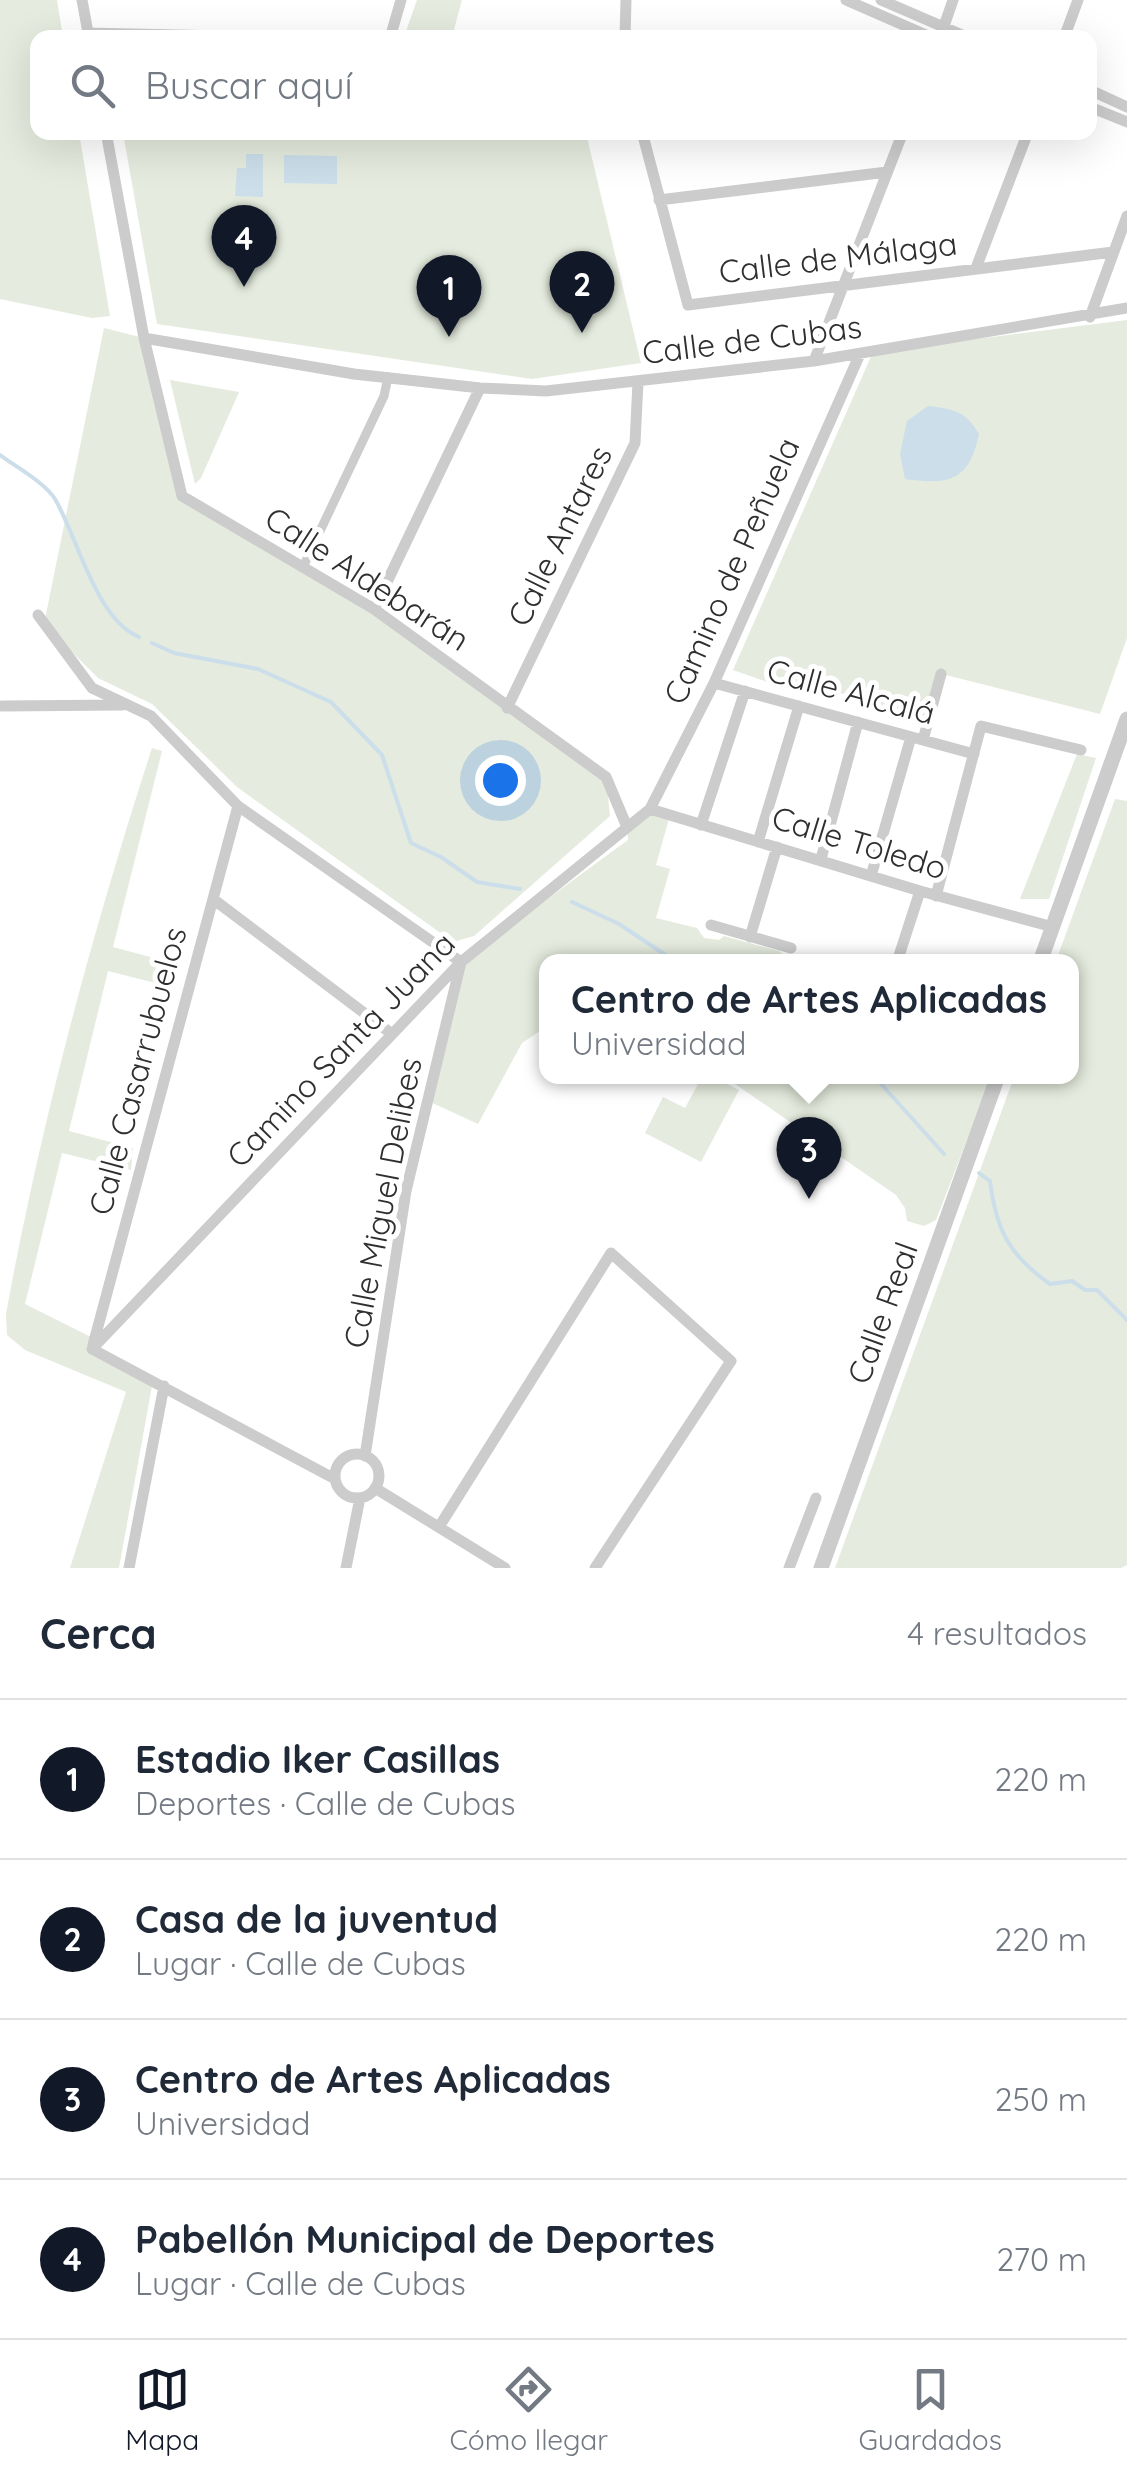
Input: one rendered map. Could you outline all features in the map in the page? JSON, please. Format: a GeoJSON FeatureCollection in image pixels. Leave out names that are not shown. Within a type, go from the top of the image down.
{"type":"FeatureCollection","features":[{"type":"Feature","properties":{"kind":"street"},"geometry":{"type":"LineString","coordinates":[[82,0],[87,30]]}},
{"type":"Feature","properties":{"kind":"street"},"geometry":{"type":"LineString","coordinates":[[393,30],[402,0]]}},
{"type":"Feature","properties":{"kind":"street"},"geometry":{"type":"LineString","coordinates":[[625,30],[626,0]]}},
{"type":"Feature","properties":{"kind":"street"},"geometry":{"type":"LineString","coordinates":[[846,0],[928,30]]}},
{"type":"Feature","properties":{"kind":"street"},"geometry":{"type":"LineString","coordinates":[[881,0],[932,30]]}},
{"type":"Feature","properties":{"kind":"street"},"geometry":{"type":"LineString","coordinates":[[941,30],[953,0]]}},
{"type":"Feature","properties":{"kind":"street"},"geometry":{"type":"LineString","coordinates":[[1067,30],[1078,0]]}},
{"type":"Feature","properties":{"kind":"street"},"geometry":{"type":"LineString","coordinates":[[1097,93],[1127,107]]}},
{"type":"Feature","properties":{"kind":"street"},"geometry":{"type":"LineString","coordinates":[[1097,109],[1127,122]]}},
{"type":"Feature","properties":{"kind":"street","name":"Calle Aldebarán"},"geometry":{"type":"LineString","coordinates":[[107,140],[144,338],[182,496],[374,608],[606,777],[627,827]]}},
{"type":"Feature","properties":{"kind":"street","name":"Calle de Málaga"},"geometry":{"type":"LineString","coordinates":[[644,140],[688,305],[1113,252]]}},
{"type":"Feature","properties":{"kind":"street"},"geometry":{"type":"LineString","coordinates":[[814,361],[900,140]]}},
{"type":"Feature","properties":{"kind":"street"},"geometry":{"type":"LineString","coordinates":[[976,268],[1025,140]]}},
{"type":"Feature","properties":{"kind":"street"},"geometry":{"type":"LineString","coordinates":[[658,200],[887,172]]}},
{"type":"Feature","properties":{"kind":"street"},"geometry":{"type":"LineString","coordinates":[[1090,317],[1127,216]]}},
{"type":"Feature","properties":{"kind":"street","name":"Calle de Cubas"},"geometry":{"type":"LineString","coordinates":[[144,338],[388,378],[546,391],[814,361],[1127,308]]}},
{"type":"Feature","properties":{"kind":"street","name":"Camino de Peñuela"},"geometry":{"type":"LineString","coordinates":[[650,809],[714,683],[860,354]]}},
{"type":"Feature","properties":{"kind":"street"},"geometry":{"type":"LineString","coordinates":[[303,567],[384,396],[388,378]]}},
{"type":"Feature","properties":{"kind":"street","name":"Calle Antares"},"geometry":{"type":"LineString","coordinates":[[508,708],[635,443],[638,382]]}},
{"type":"Feature","properties":{"kind":"street"},"geometry":{"type":"LineString","coordinates":[[374,608],[480,388]]}},
{"type":"Feature","properties":{"kind":"street"},"geometry":{"type":"LineString","coordinates":[[38,615],[92,688],[151,716],[238,806],[461,962]]}},
{"type":"Feature","properties":{"kind":"street"},"geometry":{"type":"LineString","coordinates":[[871,876],[942,674]]}},
{"type":"Feature","properties":{"kind":"street","name":"Calle Alcalá"},"geometry":{"type":"LineString","coordinates":[[714,683],[974,754],[981,726],[1082,750]]}},
{"type":"Feature","properties":{"kind":"street"},"geometry":{"type":"LineString","coordinates":[[701,825],[745,691]]}},
{"type":"Feature","properties":{"kind":"street"},"geometry":{"type":"LineString","coordinates":[[2,706],[127,704]]}},
{"type":"Feature","properties":{"kind":"street"},"geometry":{"type":"LineString","coordinates":[[758,842],[799,706]]}},
{"type":"Feature","properties":{"kind":"street"},"geometry":{"type":"LineString","coordinates":[[1043,954],[1127,720]]}},
{"type":"Feature","properties":{"kind":"street"},"geometry":{"type":"LineString","coordinates":[[821,859],[858,722]]}},
{"type":"Feature","properties":{"kind":"street"},"geometry":{"type":"LineString","coordinates":[[936,896],[974,754]]}},
{"type":"Feature","properties":{"kind":"street","name":"Calle Casarrubuelos"},"geometry":{"type":"LineString","coordinates":[[92,1350],[238,806]]}},
{"type":"Feature","properties":{"kind":"street","name":"Calle Toledo"},"geometry":{"type":"LineString","coordinates":[[650,809],[936,896],[1053,927]]}},
{"type":"Feature","properties":{"kind":"street","name":"Camino Santa Juana"},"geometry":{"type":"LineString","coordinates":[[92,1350],[461,962],[650,809]]}},
{"type":"Feature","properties":{"kind":"street"},"geometry":{"type":"LineString","coordinates":[[750,937],[778,847]]}},
{"type":"Feature","properties":{"kind":"street"},"geometry":{"type":"LineString","coordinates":[[900,954],[920,891]]}},
{"type":"Feature","properties":{"kind":"street"},"geometry":{"type":"LineString","coordinates":[[213,899],[392,1034]]}},
{"type":"Feature","properties":{"kind":"street"},"geometry":{"type":"LineString","coordinates":[[711,925],[792,948]]}},
{"type":"Feature","properties":{"kind":"street","name":"Calle Miguel Delibes"},"geometry":{"type":"LineString","coordinates":[[365,1456],[406,1191],[461,962]]}},
{"type":"Feature","properties":{"kind":"street","name":"Calle Real"},"geometry":{"type":"LineString","coordinates":[[821,1568],[995,1084]]}},
{"type":"Feature","properties":{"kind":"street"},"geometry":{"type":"LineString","coordinates":[[439,1528],[611,1254],[732,1361],[595,1568]]}},
{"type":"Feature","properties":{"kind":"street"},"geometry":{"type":"LineString","coordinates":[[92,1350],[335,1479],[342,1492],[360,1498]]}},
{"type":"Feature","properties":{"kind":"street"},"geometry":{"type":"LineString","coordinates":[[129,1568],[164,1386]]}},
{"type":"Feature","properties":{"kind":"street"},"geometry":{"type":"LineString","coordinates":[[335,1479],[342,1460],[365,1456],[377,1467],[375,1488]]}},
{"type":"Feature","properties":{"kind":"street"},"geometry":{"type":"LineString","coordinates":[[375,1488],[506,1568]]}},
{"type":"Feature","properties":{"kind":"street"},"geometry":{"type":"LineString","coordinates":[[346,1568],[360,1498],[375,1488]]}},
{"type":"Feature","properties":{"kind":"street"},"geometry":{"type":"LineString","coordinates":[[789,1568],[816,1498]]}},
{"type":"Feature","properties":{"kind":"shaded area"},"geometry":{"type":"Polygon","coordinates":[[[0,0],[57,0],[62,30],[30,30],[30,140],[80,140],[110,316],[92,318],[0,299],[0,0]]]}},
{"type":"Feature","properties":{"kind":"shaded area"},"geometry":{"type":"Polygon","coordinates":[[[417,0],[462,0],[454,30],[406,30],[417,0]]]}},
{"type":"Feature","properties":{"kind":"shaded area"},"geometry":{"type":"Polygon","coordinates":[[[124,140],[588,140],[641,363],[532,379],[157,324],[124,140]]]}},
{"type":"Feature","properties":{"kind":"shaded area"},"geometry":{"type":"Polygon","coordinates":[[[1127,320],[1127,638],[1100,714],[942,674],[925,717],[797,681],[782,687],[733,670],[873,352],[1127,320]]]}},
{"type":"Feature","properties":{"kind":"shaded area"},"geometry":{"type":"Polygon","coordinates":[[[104,328],[144,338],[182,496],[374,609],[606,777],[610,816],[474,936],[453,942],[237,787],[152,704],[98,678],[44,624],[104,328]]]}},
{"type":"Feature","properties":{"kind":"shaded area"},"geometry":{"type":"Polygon","coordinates":[[[170,380],[239,392],[195,484],[170,380]]]}},
{"type":"Feature","properties":{"kind":"shaded area"},"geometry":{"type":"Polygon","coordinates":[[[152,748],[162,751],[113,947],[180,965],[175,988],[108,971],[69,1131],[133,1148],[131,1170],[62,1153],[25,1304],[91,1337],[92,1350],[152,1386],[119,1568],[70,1568],[126,1392],[25,1350],[7,1335],[6,1314],[70,1028],[152,748]]]}},
{"type":"Feature","properties":{"kind":"shaded area"},"geometry":{"type":"Polygon","coordinates":[[[1077,754],[1096,758],[1049,899],[1020,899],[1077,754]]]}},
{"type":"Feature","properties":{"kind":"shaded area"},"geometry":{"type":"Polygon","coordinates":[[[1115,799],[1127,801],[1127,1565],[835,1568],[1011,1084],[1079,1084],[1079,954],[1059,954],[1115,799]]]}},
{"type":"Feature","properties":{"kind":"shaded area"},"geometry":{"type":"Polygon","coordinates":[[[650,809],[670,815],[656,865],[670,869],[656,918],[697,928],[704,938],[719,940],[724,936],[782,954],[539,954],[539,1032],[522,1043],[478,1124],[428,1101],[461,962],[628,840],[627,827],[650,809]]]}},
{"type":"Feature","properties":{"kind":"shaded area"},"geometry":{"type":"Polygon","coordinates":[[[698,1084],[727,1084],[739,1090],[701,1162],[645,1133],[663,1097],[685,1108],[698,1084]]]}},
{"type":"Feature","properties":{"kind":"shaded area"},"geometry":{"type":"Polygon","coordinates":[[[735,1084],[989,1084],[936,1220],[924,1226],[907,1221],[905,1208],[896,1195],[735,1084]]]}},
{"type":"Feature","properties":{"kind":"water"},"geometry":{"type":"Polygon","coordinates":[[[246,154],[263,154],[263,197],[235,196],[237,168],[246,168],[246,154]]]}},
{"type":"Feature","properties":{"kind":"water"},"geometry":{"type":"Polygon","coordinates":[[[284,155],[337,156],[337,184],[284,183],[284,155]]]}},
{"type":"Feature","properties":{"kind":"water"},"geometry":{"type":"Polygon","coordinates":[[[928,406],[952,410],[969,420],[979,434],[975,450],[963,470],[946,480],[905,479],[900,454],[907,421],[928,406]]]}},
{"type":"Feature","properties":{"kind":"waterway"},"geometry":{"type":"LineString","coordinates":[[0,455],[55,499],[99,596],[124,628],[139,637]]}},
{"type":"Feature","properties":{"kind":"waterway"},"geometry":{"type":"LineString","coordinates":[[152,643],[174,653],[258,669],[331,702],[382,755],[411,843],[441,857],[477,882],[520,889]]}},
{"type":"Feature","properties":{"kind":"waterway"},"geometry":{"type":"LineString","coordinates":[[572,902],[619,924],[664,954]]}},
{"type":"Feature","properties":{"kind":"waterway"},"geometry":{"type":"LineString","coordinates":[[881,1084],[944,1154]]}},
{"type":"Feature","properties":{"kind":"waterway"},"geometry":{"type":"LineString","coordinates":[[979,1173],[990,1181],[1001,1227],[1024,1263],[1050,1284],[1072,1281],[1085,1290],[1097,1290],[1127,1320]]}},
{"type":"Feature","properties":{"kind":"place","name":"Pabellón Municipal de Deportes"},"geometry":{"type":"Point","coordinates":[244,287]}},
{"type":"Feature","properties":{"kind":"place","name":"Casa de la juventud"},"geometry":{"type":"Point","coordinates":[582,333]}},
{"type":"Feature","properties":{"kind":"place","name":"Estadio Iker Casillas"},"geometry":{"type":"Point","coordinates":[449,337]}},
{"type":"Feature","properties":{"kind":"place","name":"Centro de Artes Aplicadas"},"geometry":{"type":"Point","coordinates":[809,1199]}}]}
